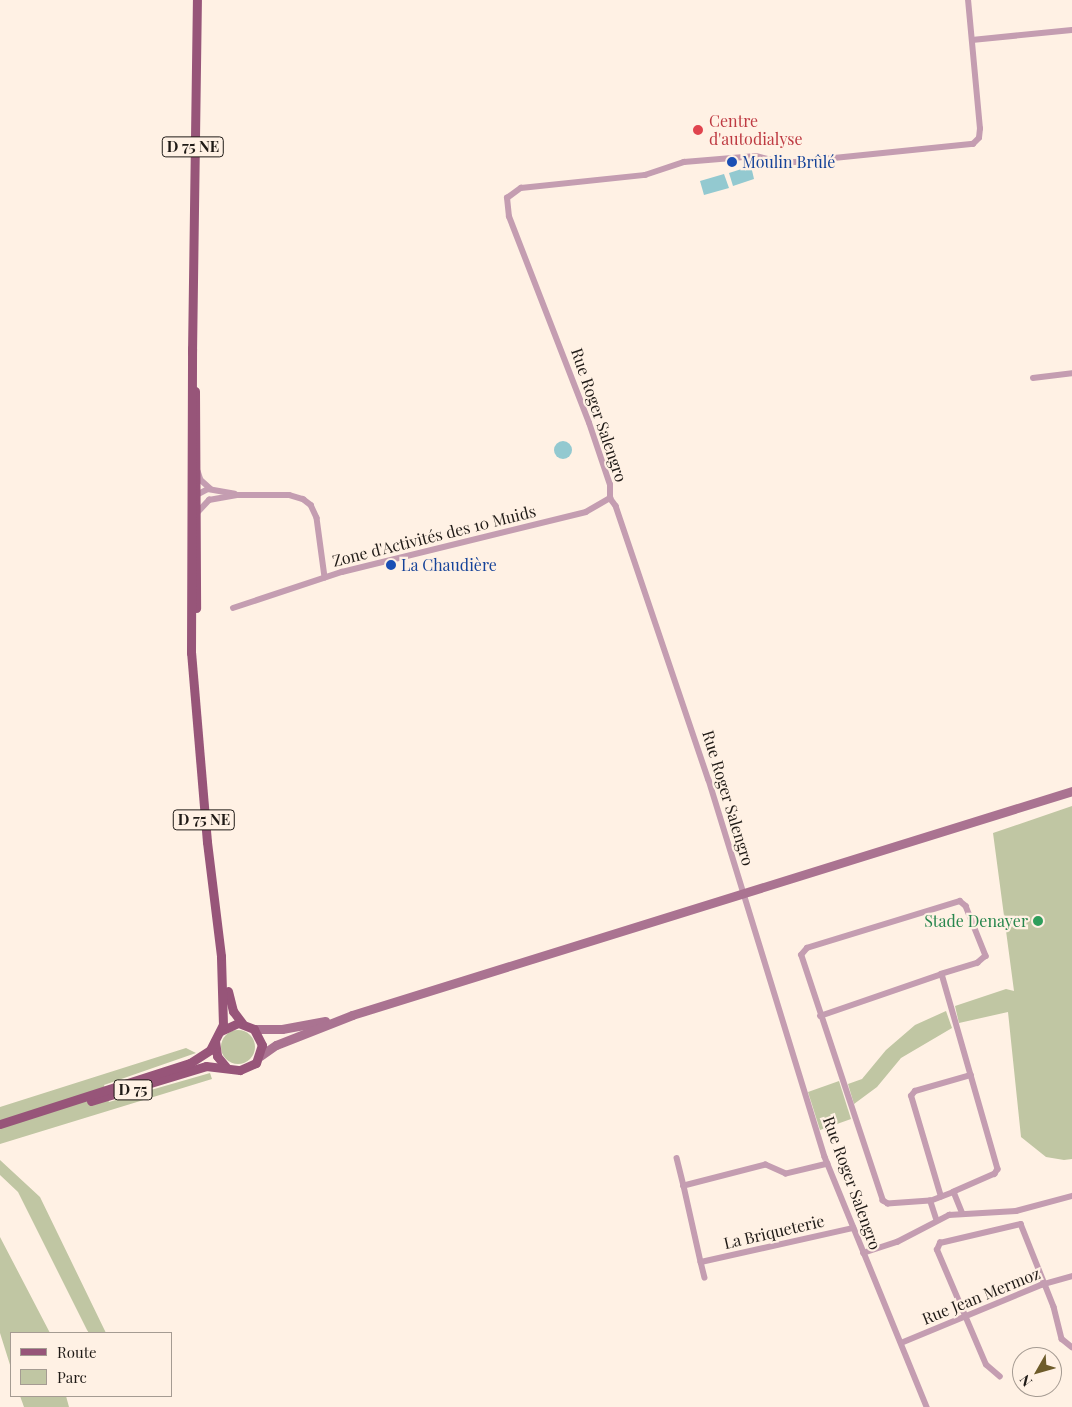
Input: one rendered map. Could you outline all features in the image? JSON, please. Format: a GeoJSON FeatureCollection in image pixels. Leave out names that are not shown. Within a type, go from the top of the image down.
{"type":"FeatureCollection","features":[{"type":"Feature","properties":{"kind":"main road","name":"D 75 NE"},"geometry":{"type":"LineString","coordinates":[[197,0],[189,506],[194,683],[206,842],[221,956],[224,1004],[221,1030]]}},
{"type":"Feature","properties":{"kind":"main road","name":"D 75 NE"},"geometry":{"type":"LineString","coordinates":[[192,348],[196,464],[194,683]]}},
{"type":"Feature","properties":{"kind":"main road"},"geometry":{"type":"LineString","coordinates":[[352,1015],[282,1030],[254,1029],[242,1023],[230,1025],[221,1030],[215,1041],[216,1056],[226,1067],[246,1069],[260,1056],[279,1043],[352,1015],[743,895],[1072,791]]}},
{"type":"Feature","properties":{"kind":"main road","name":"D 75 NE"},"geometry":{"type":"LineString","coordinates":[[221,956],[231,1005],[242,1023]]}},
{"type":"Feature","properties":{"kind":"main road"},"geometry":{"type":"LineString","coordinates":[[254,1029],[262,1041],[260,1056]]}},
{"type":"Feature","properties":{"kind":"main road","name":"D 75"},"geometry":{"type":"LineString","coordinates":[[0,1124],[184,1065],[205,1054],[215,1041]]}},
{"type":"Feature","properties":{"kind":"main road","name":"D 75"},"geometry":{"type":"LineString","coordinates":[[39,1112],[131,1091],[206,1066],[226,1067]]}},
{"type":"Feature","properties":{"kind":"street"},"geometry":{"type":"LineString","coordinates":[[968,0],[972,40],[1072,30]]}},
{"type":"Feature","properties":{"kind":"street","name":"Rue Roger Salengro"},"geometry":{"type":"LineString","coordinates":[[927,1407],[828,1164],[673,673],[616,506],[610,498],[611,488],[589,423],[509,217],[507,198],[524,187],[646,175],[684,162],[756,156],[786,163],[970,145],[979,138],[980,129],[972,40]]}},
{"type":"Feature","properties":{"kind":"street"},"geometry":{"type":"LineString","coordinates":[[1033,378],[1072,373]]}},
{"type":"Feature","properties":{"kind":"street"},"geometry":{"type":"LineString","coordinates":[[196,464],[201,480],[211,489],[237,495]]}},
{"type":"Feature","properties":{"kind":"street"},"geometry":{"type":"LineString","coordinates":[[189,486],[196,494],[212,499]]}},
{"type":"Feature","properties":{"kind":"street"},"geometry":{"type":"LineString","coordinates":[[189,506],[196,494],[211,489]]}},
{"type":"Feature","properties":{"kind":"street"},"geometry":{"type":"LineString","coordinates":[[196,515],[202,505],[212,499],[237,495],[289,495],[308,503],[318,521],[325,577]]}},
{"type":"Feature","properties":{"kind":"street","name":"Zone d'Activités des 10 Muids"},"geometry":{"type":"LineString","coordinates":[[234,608],[325,577],[586,512],[600,506],[610,498]]}},
{"type":"Feature","properties":{"kind":"street"},"geometry":{"type":"LineString","coordinates":[[820,1016],[942,974],[978,963],[986,956],[966,906],[960,901],[805,949],[802,959],[820,1016],[883,1200],[888,1204],[930,1201],[998,1171],[942,974]]}},
{"type":"Feature","properties":{"kind":"street"},"geometry":{"type":"LineString","coordinates":[[941,1197],[911,1096],[915,1091],[971,1075]]}},
{"type":"Feature","properties":{"kind":"street"},"geometry":{"type":"LineString","coordinates":[[677,1158],[705,1278]]}},
{"type":"Feature","properties":{"kind":"street"},"geometry":{"type":"LineString","coordinates":[[684,1186],[766,1166],[786,1174],[828,1164]]}},
{"type":"Feature","properties":{"kind":"street"},"geometry":{"type":"LineString","coordinates":[[954,1192],[962,1212]]}},
{"type":"Feature","properties":{"kind":"street"},"geometry":{"type":"LineString","coordinates":[[863,1253],[897,1242],[936,1220],[962,1212],[1016,1211],[1072,1196]]}},
{"type":"Feature","properties":{"kind":"street"},"geometry":{"type":"LineString","coordinates":[[930,1201],[936,1220]]}},
{"type":"Feature","properties":{"kind":"street"},"geometry":{"type":"LineString","coordinates":[[1000,1377],[986,1365],[937,1250],[940,1243],[1019,1223],[1044,1284],[1062,1339],[1072,1346]]}},
{"type":"Feature","properties":{"kind":"street","name":"La Briqueterie"},"geometry":{"type":"LineString","coordinates":[[701,1262],[853,1228]]}},
{"type":"Feature","properties":{"kind":"street","name":"Rue Jean Mermoz"},"geometry":{"type":"LineString","coordinates":[[901,1343],[1044,1284],[1072,1276]]}},
{"type":"Feature","properties":{"kind":"green space","name":"Stade Denayer"},"geometry":{"type":"Polygon","coordinates":[[[1072,806],[1072,1159],[1064,1160],[1046,1157],[1021,1137],[1008,1012],[959,1023],[955,1006],[1006,989],[1014,991],[993,833],[1072,806]]]}},
{"type":"Feature","properties":{"kind":"green space"},"geometry":{"type":"Polygon","coordinates":[[[946,1011],[952,1028],[901,1058],[877,1087],[854,1104],[848,1084],[862,1079],[886,1050],[915,1025],[946,1011]]]}},
{"type":"Feature","properties":{"kind":"green space"},"geometry":{"type":"Polygon","coordinates":[[[238,1030],[245,1031],[250,1035],[254,1040],[254,1054],[250,1059],[245,1063],[238,1064],[231,1063],[226,1059],[222,1054],[221,1047],[222,1040],[226,1035],[231,1031],[238,1030]]]}},
{"type":"Feature","properties":{"kind":"green space"},"geometry":{"type":"Polygon","coordinates":[[[186,1048],[196,1053],[104,1085],[109,1102],[210,1073],[212,1079],[0,1144],[0,1107],[186,1048]]]}},
{"type":"Feature","properties":{"kind":"green space"},"geometry":{"type":"Polygon","coordinates":[[[839,1081],[851,1119],[820,1130],[808,1092],[839,1081]]]}},
{"type":"Feature","properties":{"kind":"green space"},"geometry":{"type":"Polygon","coordinates":[[[0,1160],[40,1197],[106,1332],[88,1332],[18,1192],[0,1175],[0,1160]]]}},
{"type":"Feature","properties":{"kind":"green space"},"geometry":{"type":"Polygon","coordinates":[[[0,1237],[49,1332],[10,1332],[10,1365],[0,1333],[0,1237]]]}},
{"type":"Feature","properties":{"kind":"green space"},"geometry":{"type":"Polygon","coordinates":[[[20,1397],[66,1397],[69,1407],[24,1407],[20,1397]]]}},
{"type":"Feature","properties":{"kind":"water"},"geometry":{"type":"Polygon","coordinates":[[[751,166],[754,179],[733,186],[729,173],[751,166]]]}},
{"type":"Feature","properties":{"kind":"water"},"geometry":{"type":"Polygon","coordinates":[[[724,174],[729,188],[704,195],[700,181],[724,174]]]}},
{"type":"Feature","properties":{"kind":"water"},"geometry":{"type":"Polygon","coordinates":[[[563,441],[569,444],[572,450],[569,456],[563,459],[557,456],[554,450],[557,444],[563,441]]]}},
{"type":"Feature","properties":{"kind":"place","name":"Centre d'autodialyse"},"geometry":{"type":"Point","coordinates":[698,130]}},
{"type":"Feature","properties":{"kind":"place","name":"Moulin Brûlé"},"geometry":{"type":"Point","coordinates":[732,162]}},
{"type":"Feature","properties":{"kind":"place","name":"La Chaudière"},"geometry":{"type":"Point","coordinates":[391,565]}},
{"type":"Feature","properties":{"kind":"place","name":"Stade Denayer"},"geometry":{"type":"Point","coordinates":[1038,921]}}]}
